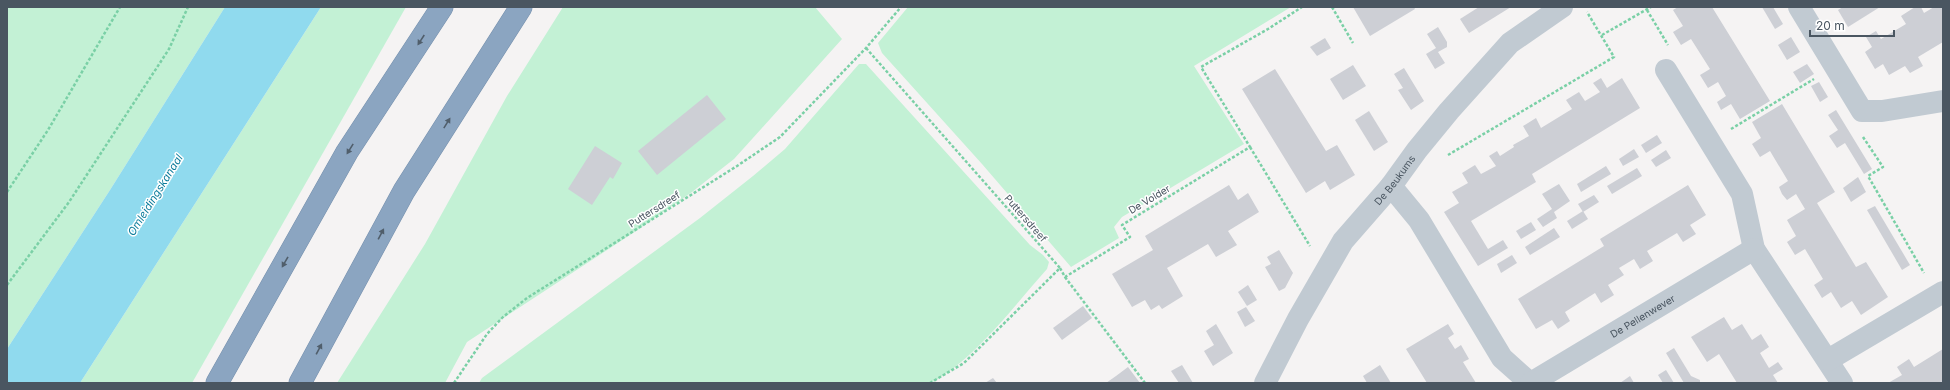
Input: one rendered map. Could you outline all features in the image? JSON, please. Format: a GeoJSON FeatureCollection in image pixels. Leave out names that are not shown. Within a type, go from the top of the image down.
{"type":"FeatureCollection","features":[{"type":"Feature","properties":{"kind":"highway"},"geometry":{"type":"LineString","coordinates":[[217,383],[347,152],[442,7]]}},
{"type":"Feature","properties":{"kind":"highway"},"geometry":{"type":"LineString","coordinates":[[300,383],[404,191],[521,7]]}},
{"type":"Feature","properties":{"kind":"street","name":"De Beukums"},"geometry":{"type":"LineString","coordinates":[[1265,383],[1343,241],[1392,186],[1417,150],[1449,111],[1510,43],[1562,7]]}},
{"type":"Feature","properties":{"kind":"street"},"geometry":{"type":"LineString","coordinates":[[1799,7],[1862,111],[1882,111],[1943,101]]}},
{"type":"Feature","properties":{"kind":"street"},"geometry":{"type":"LineString","coordinates":[[1666,70],[1742,194],[1754,249],[1842,383]]}},
{"type":"Feature","properties":{"kind":"street","name":"De Pellenwever"},"geometry":{"type":"LineString","coordinates":[[1392,186],[1419,220],[1502,358],[1531,383],[1754,249]]}},
{"type":"Feature","properties":{"kind":"street"},"geometry":{"type":"LineString","coordinates":[[1828,360],[1940,293]]}},
{"type":"Feature","properties":{"kind":"path"},"geometry":{"type":"LineString","coordinates":[[7,192],[48,130],[120,7]]}},
{"type":"Feature","properties":{"kind":"path"},"geometry":{"type":"LineString","coordinates":[[7,285],[69,202],[160,63],[169,49],[188,7]]}},
{"type":"Feature","properties":{"kind":"path","name":"Puttersdreef"},"geometry":{"type":"LineString","coordinates":[[454,383],[487,334],[503,317],[527,298],[737,166],[780,137],[866,48],[901,7]]}},
{"type":"Feature","properties":{"kind":"path"},"geometry":{"type":"LineString","coordinates":[[1302,7],[1268,30],[1201,68],[1326,270]]}},
{"type":"Feature","properties":{"kind":"path"},"geometry":{"type":"LineString","coordinates":[[1332,7],[1353,43]]}},
{"type":"Feature","properties":{"kind":"path"},"geometry":{"type":"LineString","coordinates":[[1444,157],[1614,57],[1584,7]]}},
{"type":"Feature","properties":{"kind":"path"},"geometry":{"type":"LineString","coordinates":[[1602,35],[1651,7]]}},
{"type":"Feature","properties":{"kind":"path"},"geometry":{"type":"LineString","coordinates":[[1647,10],[1678,62],[1666,70]]}},
{"type":"Feature","properties":{"kind":"path","name":"Puttersdreef"},"geometry":{"type":"LineString","coordinates":[[866,48],[1060,268]]}},
{"type":"Feature","properties":{"kind":"path"},"geometry":{"type":"LineString","coordinates":[[1711,142],[1835,66]]}},
{"type":"Feature","properties":{"kind":"path"},"geometry":{"type":"LineString","coordinates":[[1862,111],[1858,130],[1883,167],[1868,176],[1940,293]]}},
{"type":"Feature","properties":{"kind":"path","name":"De Volder"},"geometry":{"type":"LineString","coordinates":[[1065,277],[1130,237],[1122,225],[1250,147]]}},
{"type":"Feature","properties":{"kind":"path"},"geometry":{"type":"LineString","coordinates":[[930,383],[964,363],[1060,268],[1065,277],[1145,383]]}},
{"type":"Feature","properties":{"kind":"green space"},"geometry":{"type":"Polygon","coordinates":[[[7,7],[225,7],[110,190],[7,349],[7,7]]]}},
{"type":"Feature","properties":{"kind":"green space"},"geometry":{"type":"Polygon","coordinates":[[[321,7],[406,7],[192,383],[80,383],[321,7]]]}},
{"type":"Feature","properties":{"kind":"green space"},"geometry":{"type":"Polygon","coordinates":[[[563,7],[815,7],[842,39],[734,159],[692,192],[633,233],[467,342],[445,383],[337,383],[425,244],[507,96],[563,7]]]}},
{"type":"Feature","properties":{"kind":"green space"},"geometry":{"type":"Polygon","coordinates":[[[908,7],[1291,7],[1194,66],[1244,144],[1122,217],[1114,227],[1119,238],[1071,267],[982,164],[882,53],[878,43],[908,7]]]}},
{"type":"Feature","properties":{"kind":"green space"},"geometry":{"type":"Polygon","coordinates":[[[859,64],[866,64],[1030,245],[1043,255],[1049,262],[1047,269],[993,331],[963,361],[931,383],[479,383],[482,378],[700,218],[753,176],[785,149],[859,64]]]}},
{"type":"Feature","properties":{"kind":"water","name":"Omleidingskanaal"},"geometry":{"type":"Polygon","coordinates":[[[225,7],[321,7],[80,383],[7,383],[7,349],[110,190],[225,7]]]}},
{"type":"Feature","properties":{"kind":"building"},"geometry":{"type":"Polygon","coordinates":[[[1353,7],[1414,7],[1415,9],[1370,36],[1353,7]]]}},
{"type":"Feature","properties":{"kind":"building"},"geometry":{"type":"Polygon","coordinates":[[[1479,7],[1511,7],[1469,33],[1460,19],[1479,7]]]}},
{"type":"Feature","properties":{"kind":"building"},"geometry":{"type":"Polygon","coordinates":[[[1678,7],[1712,7],[1770,101],[1740,119],[1731,104],[1721,110],[1717,102],[1726,96],[1718,82],[1708,88],[1700,75],[1710,69],[1691,39],[1681,45],[1673,32],[1683,26],[1673,10],[1678,7]]]}},
{"type":"Feature","properties":{"kind":"building"},"geometry":{"type":"Polygon","coordinates":[[[1762,7],[1773,7],[1783,24],[1775,29],[1762,7]]]}},
{"type":"Feature","properties":{"kind":"building"},"geometry":{"type":"Polygon","coordinates":[[[1843,7],[1880,7],[1848,27],[1838,10],[1843,7]]]}},
{"type":"Feature","properties":{"kind":"building"},"geometry":{"type":"Polygon","coordinates":[[[1915,7],[1921,7],[1924,13],[1934,7],[1943,7],[1943,42],[1918,57],[1923,66],[1910,73],[1905,66],[1889,75],[1883,64],[1875,69],[1865,52],[1872,47],[1866,37],[1876,31],[1881,39],[1906,24],[1901,16],[1915,7]]]}},
{"type":"Feature","properties":{"kind":"building"},"geometry":{"type":"Polygon","coordinates":[[[1438,27],[1447,42],[1447,47],[1438,52],[1445,63],[1435,69],[1426,54],[1436,48],[1427,34],[1438,27]]]}},
{"type":"Feature","properties":{"kind":"building"},"geometry":{"type":"Polygon","coordinates":[[[1791,37],[1800,52],[1787,60],[1778,45],[1791,37]]]}},
{"type":"Feature","properties":{"kind":"building"},"geometry":{"type":"Polygon","coordinates":[[[1325,38],[1331,48],[1317,56],[1310,47],[1325,38]]]}},
{"type":"Feature","properties":{"kind":"building"},"geometry":{"type":"Polygon","coordinates":[[[1807,64],[1814,74],[1800,83],[1793,72],[1807,64]]]}},
{"type":"Feature","properties":{"kind":"building"},"geometry":{"type":"Polygon","coordinates":[[[1353,65],[1366,86],[1343,100],[1330,79],[1353,65]]]}},
{"type":"Feature","properties":{"kind":"building"},"geometry":{"type":"Polygon","coordinates":[[[1404,68],[1424,101],[1411,110],[1398,90],[1403,88],[1394,74],[1404,68]]]}},
{"type":"Feature","properties":{"kind":"building"},"geometry":{"type":"Polygon","coordinates":[[[1275,69],[1326,151],[1337,145],[1355,175],[1330,190],[1325,181],[1306,193],[1242,89],[1275,69]]]}},
{"type":"Feature","properties":{"kind":"building"},"geometry":{"type":"Polygon","coordinates":[[[1601,78],[1607,88],[1622,78],[1640,108],[1532,174],[1536,182],[1471,221],[1488,249],[1503,240],[1508,248],[1478,266],[1444,212],[1459,203],[1452,192],[1468,183],[1462,173],[1475,165],[1481,174],[1496,166],[1489,156],[1497,151],[1500,156],[1514,147],[1513,145],[1529,136],[1523,126],[1536,118],[1541,128],[1572,109],[1566,100],[1579,92],[1585,101],[1600,92],[1593,83],[1601,78]]]}},
{"type":"Feature","properties":{"kind":"building"},"geometry":{"type":"Polygon","coordinates":[[[1819,82],[1828,97],[1820,102],[1811,86],[1819,82]]]}},
{"type":"Feature","properties":{"kind":"building"},"geometry":{"type":"Polygon","coordinates":[[[707,95],[726,119],[657,175],[638,151],[707,95]]]}},
{"type":"Feature","properties":{"kind":"building"},"geometry":{"type":"Polygon","coordinates":[[[1782,104],[1835,192],[1817,203],[1856,267],[1866,262],[1888,297],[1861,315],[1852,301],[1841,308],[1831,292],[1822,298],[1814,285],[1823,279],[1805,249],[1795,255],[1787,242],[1796,236],[1787,220],[1805,209],[1796,194],[1787,200],[1782,194],[1779,187],[1788,181],[1770,151],[1760,157],[1752,144],[1761,138],[1752,122],[1782,104]]]}},
{"type":"Feature","properties":{"kind":"building"},"geometry":{"type":"Polygon","coordinates":[[[1836,110],[1872,169],[1864,174],[1845,143],[1837,148],[1829,136],[1838,130],[1828,115],[1836,110]]]}},
{"type":"Feature","properties":{"kind":"building"},"geometry":{"type":"Polygon","coordinates":[[[1369,111],[1388,142],[1374,151],[1355,120],[1369,111]]]}},
{"type":"Feature","properties":{"kind":"building"},"geometry":{"type":"Polygon","coordinates":[[[1657,135],[1662,143],[1646,153],[1641,145],[1657,135]]]}},
{"type":"Feature","properties":{"kind":"building"},"geometry":{"type":"Polygon","coordinates":[[[595,146],[622,163],[613,179],[610,177],[592,205],[568,189],[595,146]]]}},
{"type":"Feature","properties":{"kind":"building"},"geometry":{"type":"Polygon","coordinates":[[[1634,149],[1639,157],[1623,166],[1619,159],[1634,149]]]}},
{"type":"Feature","properties":{"kind":"building"},"geometry":{"type":"Polygon","coordinates":[[[1666,150],[1671,158],[1656,167],[1651,160],[1666,150]]]}},
{"type":"Feature","properties":{"kind":"building"},"geometry":{"type":"Polygon","coordinates":[[[1606,166],[1611,174],[1581,192],[1577,184],[1606,166]]]}},
{"type":"Feature","properties":{"kind":"building"},"geometry":{"type":"Polygon","coordinates":[[[1637,168],[1642,176],[1612,194],[1607,186],[1637,168]]]}},
{"type":"Feature","properties":{"kind":"building"},"geometry":{"type":"Polygon","coordinates":[[[1858,177],[1866,192],[1851,202],[1843,188],[1858,177]]]}},
{"type":"Feature","properties":{"kind":"building"},"geometry":{"type":"Polygon","coordinates":[[[1559,184],[1570,201],[1554,212],[1557,218],[1543,227],[1537,219],[1552,209],[1542,194],[1559,184]]]}},
{"type":"Feature","properties":{"kind":"building"},"geometry":{"type":"Polygon","coordinates":[[[1229,185],[1238,200],[1248,193],[1259,212],[1228,231],[1237,245],[1216,257],[1208,244],[1167,268],[1183,296],[1162,309],[1159,305],[1151,310],[1145,300],[1132,307],[1112,274],[1153,250],[1145,236],[1229,185]]]}},
{"type":"Feature","properties":{"kind":"building"},"geometry":{"type":"Polygon","coordinates":[[[1688,185],[1706,215],[1690,225],[1696,234],[1683,242],[1677,233],[1647,251],[1653,261],[1640,269],[1634,259],[1619,268],[1624,275],[1608,285],[1614,295],[1601,303],[1595,293],[1565,312],[1570,321],[1558,329],[1552,320],[1536,329],[1518,299],[1604,246],[1600,239],[1688,185]]]}},
{"type":"Feature","properties":{"kind":"building"},"geometry":{"type":"Polygon","coordinates":[[[1594,195],[1599,202],[1583,212],[1578,204],[1594,195]]]}},
{"type":"Feature","properties":{"kind":"building"},"geometry":{"type":"Polygon","coordinates":[[[1875,206],[1910,265],[1902,270],[1867,210],[1875,206]]]}},
{"type":"Feature","properties":{"kind":"building"},"geometry":{"type":"Polygon","coordinates":[[[1583,211],[1588,219],[1572,229],[1567,221],[1583,211]]]}},
{"type":"Feature","properties":{"kind":"building"},"geometry":{"type":"Polygon","coordinates":[[[1531,222],[1536,230],[1521,239],[1516,231],[1531,222]]]}},
{"type":"Feature","properties":{"kind":"building"},"geometry":{"type":"Polygon","coordinates":[[[1554,228],[1560,237],[1530,255],[1525,247],[1554,228]]]}},
{"type":"Feature","properties":{"kind":"building"},"geometry":{"type":"Polygon","coordinates":[[[1279,250],[1293,273],[1285,288],[1279,291],[1265,267],[1271,264],[1267,257],[1279,250]]]}},
{"type":"Feature","properties":{"kind":"building"},"geometry":{"type":"Polygon","coordinates":[[[1512,255],[1517,263],[1501,273],[1497,264],[1512,255]]]}},
{"type":"Feature","properties":{"kind":"building"},"geometry":{"type":"Polygon","coordinates":[[[1248,285],[1257,300],[1247,306],[1238,292],[1248,285]]]}},
{"type":"Feature","properties":{"kind":"building"},"geometry":{"type":"Polygon","coordinates":[[[1083,306],[1092,318],[1062,340],[1053,328],[1083,306]]]}},
{"type":"Feature","properties":{"kind":"building"},"geometry":{"type":"Polygon","coordinates":[[[1246,307],[1255,321],[1245,327],[1237,312],[1246,307]]]}},
{"type":"Feature","properties":{"kind":"building"},"geometry":{"type":"Polygon","coordinates":[[[1724,317],[1732,330],[1742,324],[1752,340],[1761,334],[1769,347],[1760,353],[1769,368],[1778,362],[1783,369],[1773,375],[1778,383],[1737,383],[1719,354],[1707,362],[1691,337],[1724,317]]]}},
{"type":"Feature","properties":{"kind":"building"},"geometry":{"type":"Polygon","coordinates":[[[1216,324],[1233,353],[1213,366],[1204,351],[1214,345],[1206,331],[1216,324]]]}},
{"type":"Feature","properties":{"kind":"building"},"geometry":{"type":"Polygon","coordinates":[[[1448,324],[1454,334],[1448,338],[1455,349],[1461,345],[1469,359],[1463,362],[1476,383],[1427,383],[1406,349],[1448,324]]]}},
{"type":"Feature","properties":{"kind":"building"},"geometry":{"type":"Polygon","coordinates":[[[1674,348],[1691,376],[1700,380],[1700,383],[1684,383],[1666,353],[1674,348]]]}},
{"type":"Feature","properties":{"kind":"building"},"geometry":{"type":"Polygon","coordinates":[[[1943,349],[1943,383],[1888,383],[1902,375],[1897,367],[1909,359],[1914,367],[1943,349]]]}},
{"type":"Feature","properties":{"kind":"building"},"geometry":{"type":"Polygon","coordinates":[[[1182,365],[1193,383],[1179,383],[1171,371],[1182,365]]]}},
{"type":"Feature","properties":{"kind":"building"},"geometry":{"type":"Polygon","coordinates":[[[1380,365],[1391,383],[1367,383],[1363,376],[1380,365]]]}},
{"type":"Feature","properties":{"kind":"building"},"geometry":{"type":"Polygon","coordinates":[[[1128,367],[1140,383],[1106,383],[1116,376],[1128,367]]]}},
{"type":"Feature","properties":{"kind":"building"},"geometry":{"type":"Polygon","coordinates":[[[1666,370],[1674,383],[1663,383],[1658,375],[1666,370]]]}},
{"type":"Feature","properties":{"kind":"building"},"geometry":{"type":"Polygon","coordinates":[[[1630,376],[1634,383],[1620,383],[1630,376]]]}},
{"type":"Feature","properties":{"kind":"building"},"geometry":{"type":"Polygon","coordinates":[[[993,378],[997,383],[985,383],[993,378]]]}}]}
